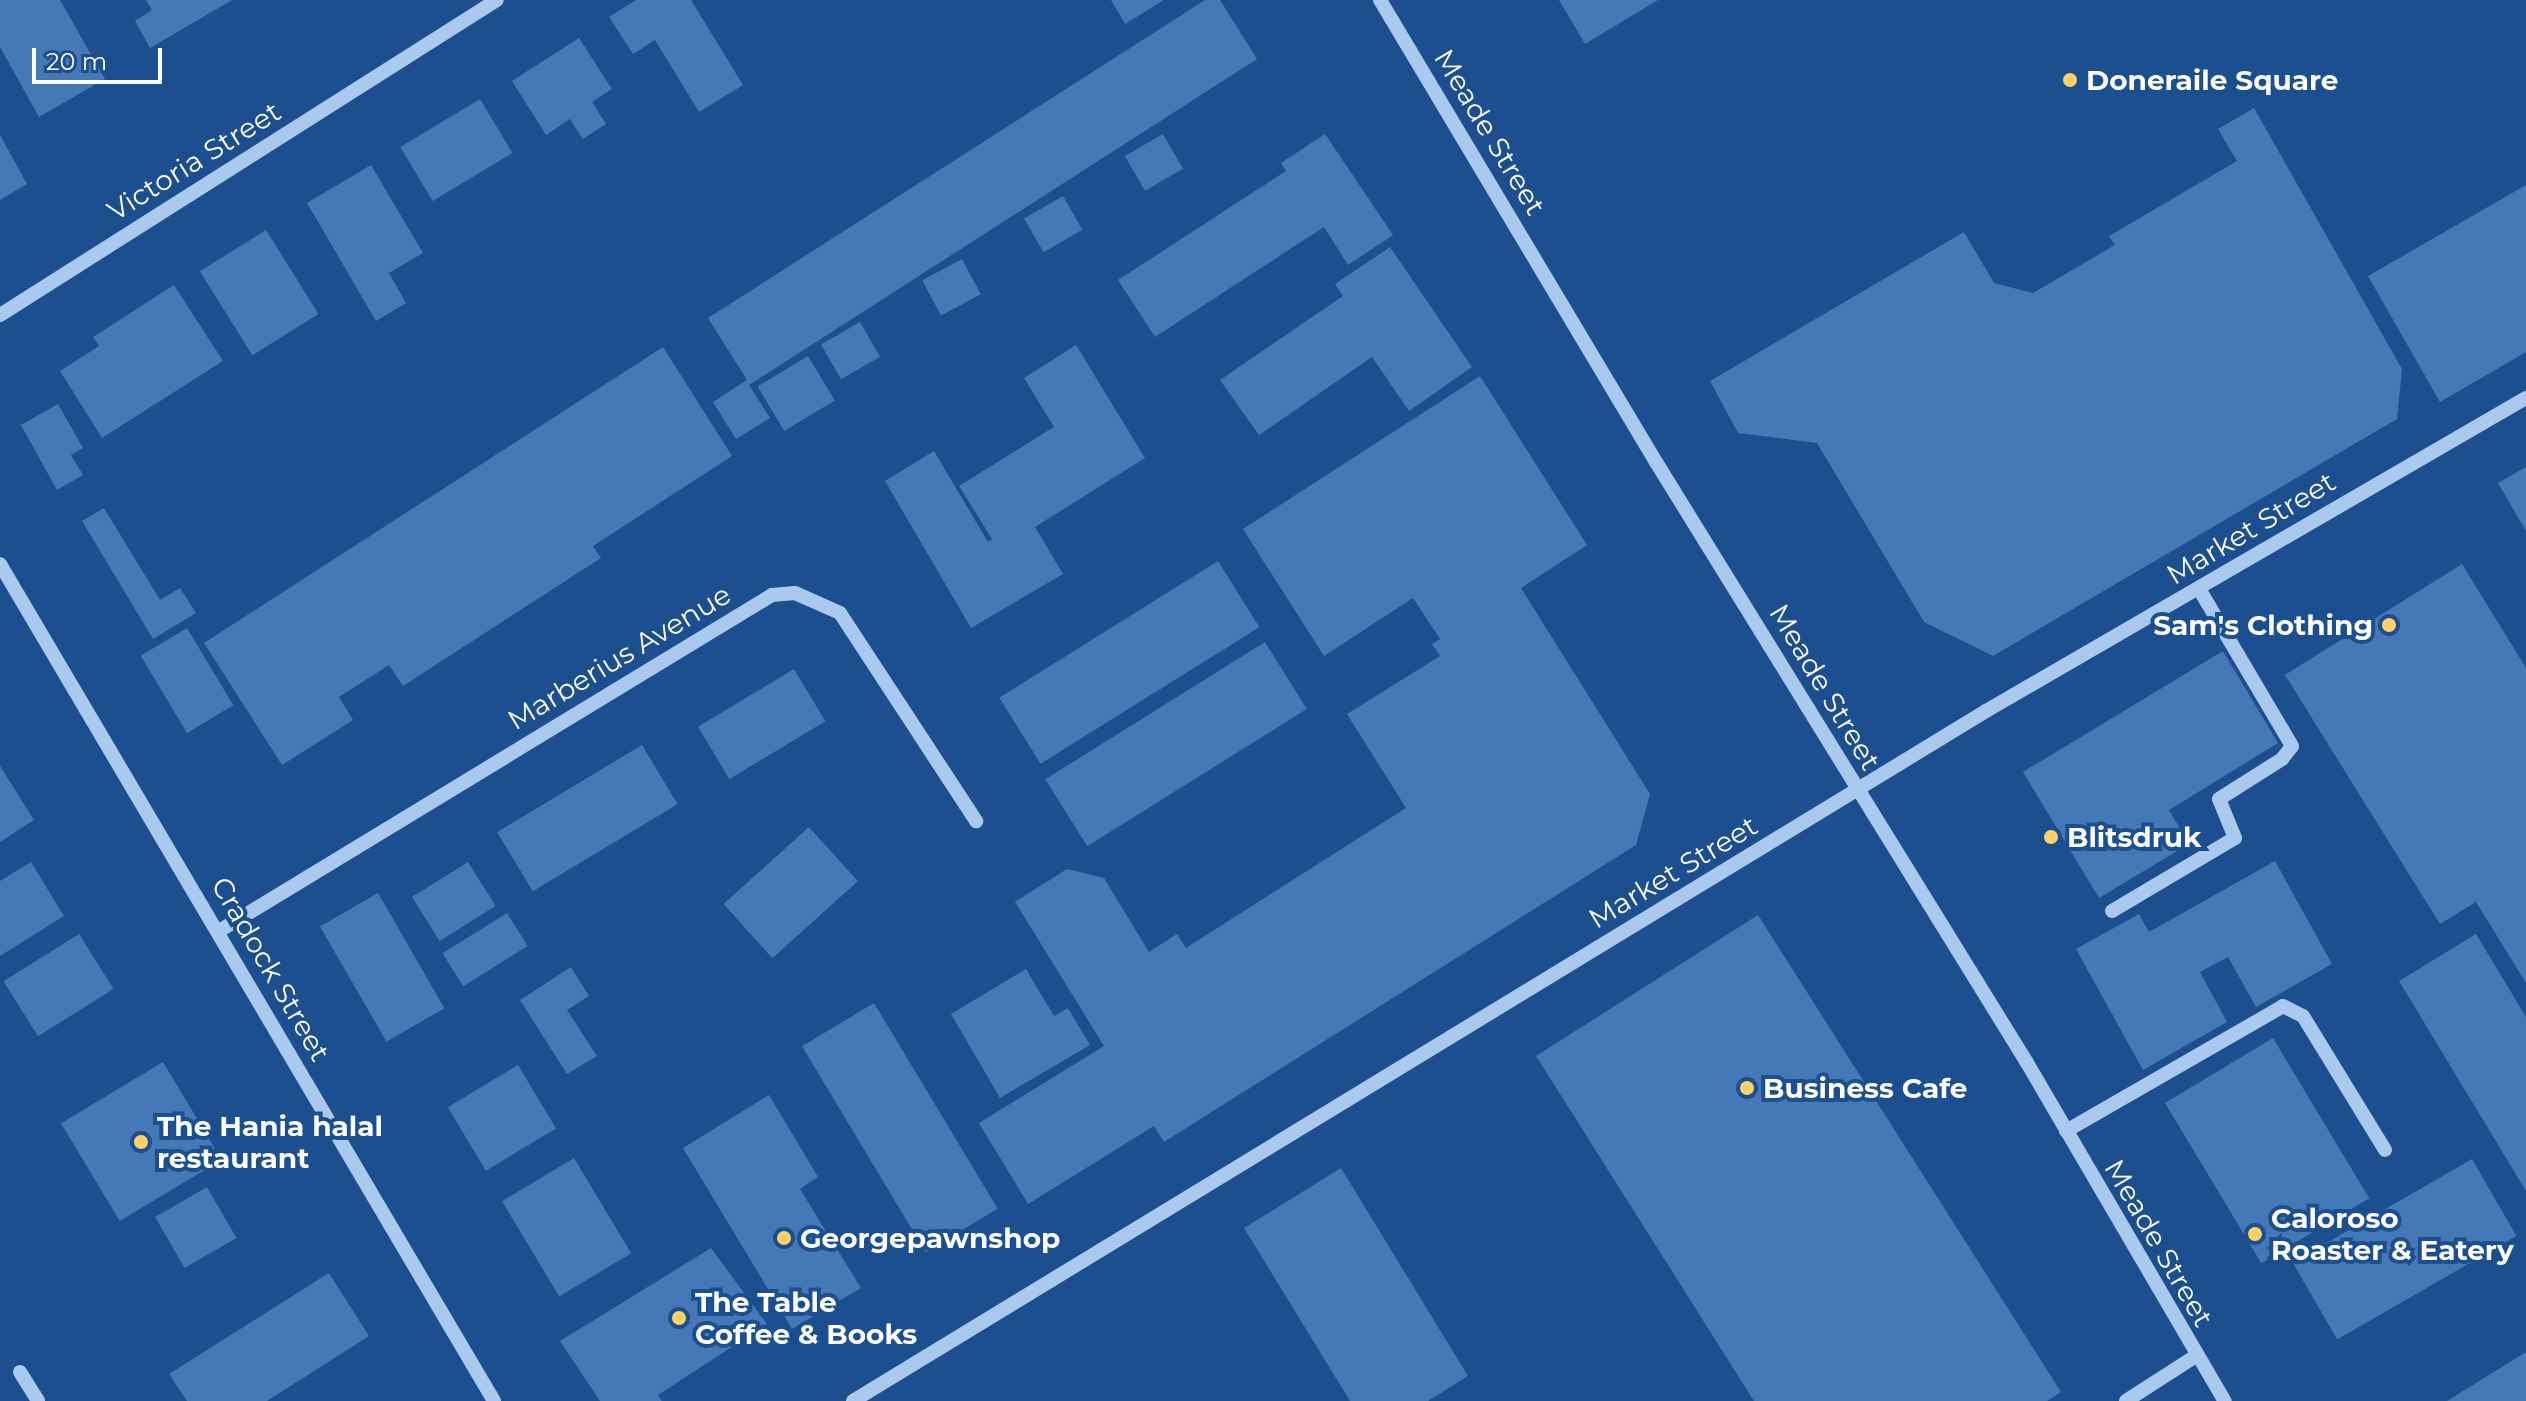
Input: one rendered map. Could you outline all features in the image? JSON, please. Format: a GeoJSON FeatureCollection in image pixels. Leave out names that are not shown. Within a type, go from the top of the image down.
{"type":"FeatureCollection","features":[{"type":"Feature","properties":{"kind":"street","name":"Victoria Street"},"geometry":{"type":"LineString","coordinates":[[0,315],[481,4],[497,0]]}},
{"type":"Feature","properties":{"kind":"street","name":"Meade Street"},"geometry":{"type":"LineString","coordinates":[[1380,0],[2066,1131],[2194,1357],[2225,1401]]}},
{"type":"Feature","properties":{"kind":"street","name":"Market Street"},"geometry":{"type":"LineString","coordinates":[[853,1401],[1859,792],[2526,398]]}},
{"type":"Feature","properties":{"kind":"street","name":"Cradock Street"},"geometry":{"type":"LineString","coordinates":[[0,564],[494,1401]]}},
{"type":"Feature","properties":{"kind":"street"},"geometry":{"type":"LineString","coordinates":[[2112,911],[2235,838],[2219,799],[2282,759],[2292,746],[2199,589]]}},
{"type":"Feature","properties":{"kind":"street","name":"Marberius Avenue"},"geometry":{"type":"LineString","coordinates":[[219,931],[772,595],[795,593],[840,613],[976,821]]}},
{"type":"Feature","properties":{"kind":"street"},"geometry":{"type":"LineString","coordinates":[[2066,1131],[2283,1006],[2303,1016],[2385,1150]]}},
{"type":"Feature","properties":{"kind":"street"},"geometry":{"type":"LineString","coordinates":[[2126,1401],[2194,1357]]}},
{"type":"Feature","properties":{"kind":"street"},"geometry":{"type":"LineString","coordinates":[[20,1372],[38,1401]]}},
{"type":"Feature","properties":{"kind":"building"},"geometry":{"type":"Polygon","coordinates":[[[0,0],[60,0],[105,79],[39,117],[0,47],[0,0]]]}},
{"type":"Feature","properties":{"kind":"building"},"geometry":{"type":"Polygon","coordinates":[[[146,0],[232,0],[150,48],[135,21],[152,10],[146,0]]]}},
{"type":"Feature","properties":{"kind":"building"},"geometry":{"type":"Polygon","coordinates":[[[636,0],[691,0],[743,85],[699,112],[655,40],[633,54],[609,17],[636,0]]]}},
{"type":"Feature","properties":{"kind":"building"},"geometry":{"type":"Polygon","coordinates":[[[1111,0],[1164,0],[1125,24],[1111,0]]]}},
{"type":"Feature","properties":{"kind":"building"},"geometry":{"type":"Polygon","coordinates":[[[1205,0],[1220,0],[1257,59],[749,385],[770,418],[736,439],[713,402],[747,380],[708,318],[1205,0]]]}},
{"type":"Feature","properties":{"kind":"building"},"geometry":{"type":"Polygon","coordinates":[[[1559,0],[1658,0],[1585,44],[1559,0]]]}},
{"type":"Feature","properties":{"kind":"building"},"geometry":{"type":"Polygon","coordinates":[[[579,38],[612,89],[592,102],[606,124],[583,139],[570,119],[546,135],[512,81],[579,38]]]}},
{"type":"Feature","properties":{"kind":"building"},"geometry":{"type":"Polygon","coordinates":[[[480,99],[512,153],[433,201],[400,147],[480,99]]]}},
{"type":"Feature","properties":{"kind":"building"},"geometry":{"type":"Polygon","coordinates":[[[2254,108],[2402,369],[2397,419],[1993,656],[1924,622],[1817,443],[1738,433],[1710,381],[1964,232],[1994,283],[2033,293],[2115,245],[2109,236],[2237,161],[2218,129],[2254,108]]]}},
{"type":"Feature","properties":{"kind":"building"},"geometry":{"type":"Polygon","coordinates":[[[1163,134],[1183,169],[1145,191],[1125,156],[1163,134]]]}},
{"type":"Feature","properties":{"kind":"building"},"geometry":{"type":"Polygon","coordinates":[[[1325,134],[1393,235],[1348,265],[1324,227],[1155,337],[1118,280],[1286,171],[1281,163],[1325,134]]]}},
{"type":"Feature","properties":{"kind":"building"},"geometry":{"type":"Polygon","coordinates":[[[0,135],[27,184],[0,200],[0,135]]]}},
{"type":"Feature","properties":{"kind":"building"},"geometry":{"type":"Polygon","coordinates":[[[371,165],[423,253],[389,273],[406,303],[376,321],[307,203],[371,165]]]}},
{"type":"Feature","properties":{"kind":"building"},"geometry":{"type":"Polygon","coordinates":[[[2526,185],[2526,352],[2440,402],[2368,276],[2526,185]]]}},
{"type":"Feature","properties":{"kind":"building"},"geometry":{"type":"Polygon","coordinates":[[[1063,196],[1082,230],[1044,252],[1024,219],[1063,196]]]}},
{"type":"Feature","properties":{"kind":"building"},"geometry":{"type":"Polygon","coordinates":[[[266,230],[318,314],[252,355],[200,271],[266,230]]]}},
{"type":"Feature","properties":{"kind":"building"},"geometry":{"type":"Polygon","coordinates":[[[1390,247],[1472,367],[1409,411],[1372,357],[1259,435],[1220,380],[1343,296],[1335,284],[1390,247]]]}},
{"type":"Feature","properties":{"kind":"building"},"geometry":{"type":"Polygon","coordinates":[[[962,259],[981,294],[941,315],[922,280],[962,259]]]}},
{"type":"Feature","properties":{"kind":"building"},"geometry":{"type":"Polygon","coordinates":[[[174,285],[223,361],[102,438],[60,371],[99,346],[93,337],[174,285]]]}},
{"type":"Feature","properties":{"kind":"building"},"geometry":{"type":"Polygon","coordinates":[[[860,322],[880,357],[841,379],[821,344],[860,322]]]}},
{"type":"Feature","properties":{"kind":"building"},"geometry":{"type":"Polygon","coordinates":[[[1076,345],[1145,458],[1035,527],[1063,574],[971,628],[885,481],[934,451],[988,542],[992,539],[959,486],[1054,427],[1024,378],[1076,345]]]}},
{"type":"Feature","properties":{"kind":"building"},"geometry":{"type":"Polygon","coordinates":[[[663,347],[732,456],[593,546],[601,558],[403,686],[389,665],[339,697],[353,720],[282,765],[204,643],[663,347]]]}},
{"type":"Feature","properties":{"kind":"building"},"geometry":{"type":"Polygon","coordinates":[[[808,356],[835,401],[784,431],[757,386],[808,356]]]}},
{"type":"Feature","properties":{"kind":"building"},"geometry":{"type":"Polygon","coordinates":[[[1480,376],[1587,545],[1521,588],[1650,794],[1636,845],[1164,1142],[1154,1126],[1028,1204],[979,1123],[1104,1046],[1015,902],[1067,869],[1104,878],[1149,952],[1177,934],[1186,948],[1406,808],[1347,714],[1440,656],[1432,644],[1440,639],[1413,598],[1324,656],[1243,529],[1480,376]]]}},
{"type":"Feature","properties":{"kind":"building"},"geometry":{"type":"Polygon","coordinates":[[[58,404],[83,448],[71,455],[83,475],[57,490],[21,425],[58,404]]]}},
{"type":"Feature","properties":{"kind":"building"},"geometry":{"type":"Polygon","coordinates":[[[2526,467],[2526,531],[2498,483],[2526,467]]]}},
{"type":"Feature","properties":{"kind":"building"},"geometry":{"type":"Polygon","coordinates":[[[104,508],[160,600],[180,588],[196,613],[153,639],[82,521],[104,508]]]}},
{"type":"Feature","properties":{"kind":"building"},"geometry":{"type":"Polygon","coordinates":[[[1218,561],[1259,627],[1041,764],[999,698],[1218,561]]]}},
{"type":"Feature","properties":{"kind":"building"},"geometry":{"type":"Polygon","coordinates":[[[2462,564],[2526,668],[2526,983],[2476,902],[2440,924],[2285,675],[2462,564]]]}},
{"type":"Feature","properties":{"kind":"building"},"geometry":{"type":"Polygon","coordinates":[[[187,628],[233,705],[187,733],[141,656],[187,628]]]}},
{"type":"Feature","properties":{"kind":"building"},"geometry":{"type":"Polygon","coordinates":[[[1265,642],[1307,709],[1087,846],[1045,779],[1265,642]]]}},
{"type":"Feature","properties":{"kind":"building"},"geometry":{"type":"Polygon","coordinates":[[[2223,651],[2278,743],[2169,810],[2189,844],[2099,898],[2023,772],[2223,651]]]}},
{"type":"Feature","properties":{"kind":"building"},"geometry":{"type":"Polygon","coordinates":[[[794,669],[825,721],[729,779],[698,727],[794,669]]]}},
{"type":"Feature","properties":{"kind":"building"},"geometry":{"type":"Polygon","coordinates":[[[642,745],[678,804],[533,891],[497,832],[642,745]]]}},
{"type":"Feature","properties":{"kind":"building"},"geometry":{"type":"Polygon","coordinates":[[[0,766],[34,820],[0,842],[0,766]]]}},
{"type":"Feature","properties":{"kind":"building"},"geometry":{"type":"Polygon","coordinates":[[[809,827],[858,881],[772,958],[724,904],[809,827]]]}},
{"type":"Feature","properties":{"kind":"building"},"geometry":{"type":"Polygon","coordinates":[[[2275,861],[2332,964],[2256,1007],[2228,957],[2200,972],[2227,1022],[2143,1070],[2076,949],[2139,914],[2149,932],[2275,861]]]}},
{"type":"Feature","properties":{"kind":"building"},"geometry":{"type":"Polygon","coordinates":[[[31,862],[64,916],[0,956],[0,881],[31,862]]]}},
{"type":"Feature","properties":{"kind":"building"},"geometry":{"type":"Polygon","coordinates":[[[468,862],[496,906],[440,941],[412,897],[468,862]]]}},
{"type":"Feature","properties":{"kind":"building"},"geometry":{"type":"Polygon","coordinates":[[[378,893],[445,1008],[386,1042],[320,926],[378,893]]]}},
{"type":"Feature","properties":{"kind":"building"},"geometry":{"type":"Polygon","coordinates":[[[507,913],[528,946],[463,986],[443,953],[507,913]]]}},
{"type":"Feature","properties":{"kind":"building"},"geometry":{"type":"Polygon","coordinates":[[[1758,915],[2061,1392],[2047,1401],[1754,1401],[1536,1056],[1758,915]]]}},
{"type":"Feature","properties":{"kind":"building"},"geometry":{"type":"Polygon","coordinates":[[[79,934],[113,989],[38,1036],[4,981],[79,934]]]}},
{"type":"Feature","properties":{"kind":"building"},"geometry":{"type":"Polygon","coordinates":[[[2476,934],[2526,1017],[2526,1191],[2399,981],[2476,934]]]}},
{"type":"Feature","properties":{"kind":"building"},"geometry":{"type":"Polygon","coordinates":[[[571,967],[589,996],[567,1010],[597,1056],[567,1074],[520,1000],[571,967]]]}},
{"type":"Feature","properties":{"kind":"building"},"geometry":{"type":"Polygon","coordinates":[[[1026,969],[1054,1016],[1068,1008],[1090,1045],[1000,1098],[951,1014],[1026,969]]]}},
{"type":"Feature","properties":{"kind":"building"},"geometry":{"type":"Polygon","coordinates":[[[874,1003],[998,1209],[926,1252],[802,1046],[874,1003]]]}},
{"type":"Feature","properties":{"kind":"building"},"geometry":{"type":"Polygon","coordinates":[[[2273,1038],[2369,1198],[2261,1263],[2165,1103],[2273,1038]]]}},
{"type":"Feature","properties":{"kind":"building","name":"The Hania halal restaurant"},"geometry":{"type":"Polygon","coordinates":[[[163,1062],[222,1160],[120,1221],[61,1123],[163,1062]]]}},
{"type":"Feature","properties":{"kind":"building"},"geometry":{"type":"Polygon","coordinates":[[[518,1065],[556,1128],[486,1171],[448,1107],[518,1065]]]}},
{"type":"Feature","properties":{"kind":"building","name":"Georgepawnshop"},"geometry":{"type":"Polygon","coordinates":[[[769,1095],[818,1177],[800,1189],[861,1288],[792,1329],[683,1148],[769,1095]]]}},
{"type":"Feature","properties":{"kind":"building"},"geometry":{"type":"Polygon","coordinates":[[[574,1158],[631,1253],[559,1296],[502,1201],[574,1158]]]}},
{"type":"Feature","properties":{"kind":"building"},"geometry":{"type":"Polygon","coordinates":[[[2472,1159],[2516,1236],[2337,1340],[2293,1262],[2472,1159]]]}},
{"type":"Feature","properties":{"kind":"building"},"geometry":{"type":"Polygon","coordinates":[[[1341,1168],[1468,1376],[1428,1401],[1350,1401],[1244,1228],[1341,1168]]]}},
{"type":"Feature","properties":{"kind":"building"},"geometry":{"type":"Polygon","coordinates":[[[207,1187],[236,1238],[185,1268],[155,1217],[207,1187]]]}},
{"type":"Feature","properties":{"kind":"building","name":"The Table Coffee & Books"},"geometry":{"type":"Polygon","coordinates":[[[711,1248],[767,1324],[658,1395],[662,1401],[600,1401],[560,1341],[711,1248]]]}},
{"type":"Feature","properties":{"kind":"building"},"geometry":{"type":"Polygon","coordinates":[[[329,1273],[369,1336],[267,1401],[187,1401],[169,1374],[329,1273]]]}},
{"type":"Feature","properties":{"kind":"building"},"geometry":{"type":"Polygon","coordinates":[[[2526,1352],[2526,1401],[2447,1401],[2526,1352]]]}},
{"type":"Feature","properties":{"kind":"place","name":"Doneraile Square"},"geometry":{"type":"Point","coordinates":[2070,80]}},
{"type":"Feature","properties":{"kind":"place","name":"Sam's Clothing"},"geometry":{"type":"Point","coordinates":[2389,625]}},
{"type":"Feature","properties":{"kind":"place","name":"Blitsdruk"},"geometry":{"type":"Point","coordinates":[2051,837]}},
{"type":"Feature","properties":{"kind":"place","name":"Business Cafe"},"geometry":{"type":"Point","coordinates":[1747,1088]}},
{"type":"Feature","properties":{"kind":"place","name":"The Hania halal restaurant"},"geometry":{"type":"Point","coordinates":[141,1142]}},
{"type":"Feature","properties":{"kind":"place","name":"Caloroso Roaster & Eatery"},"geometry":{"type":"Point","coordinates":[2255,1234]}},
{"type":"Feature","properties":{"kind":"place","name":"Georgepawnshop"},"geometry":{"type":"Point","coordinates":[784,1238]}},
{"type":"Feature","properties":{"kind":"place","name":"The Table Coffee & Books"},"geometry":{"type":"Point","coordinates":[679,1318]}}]}
